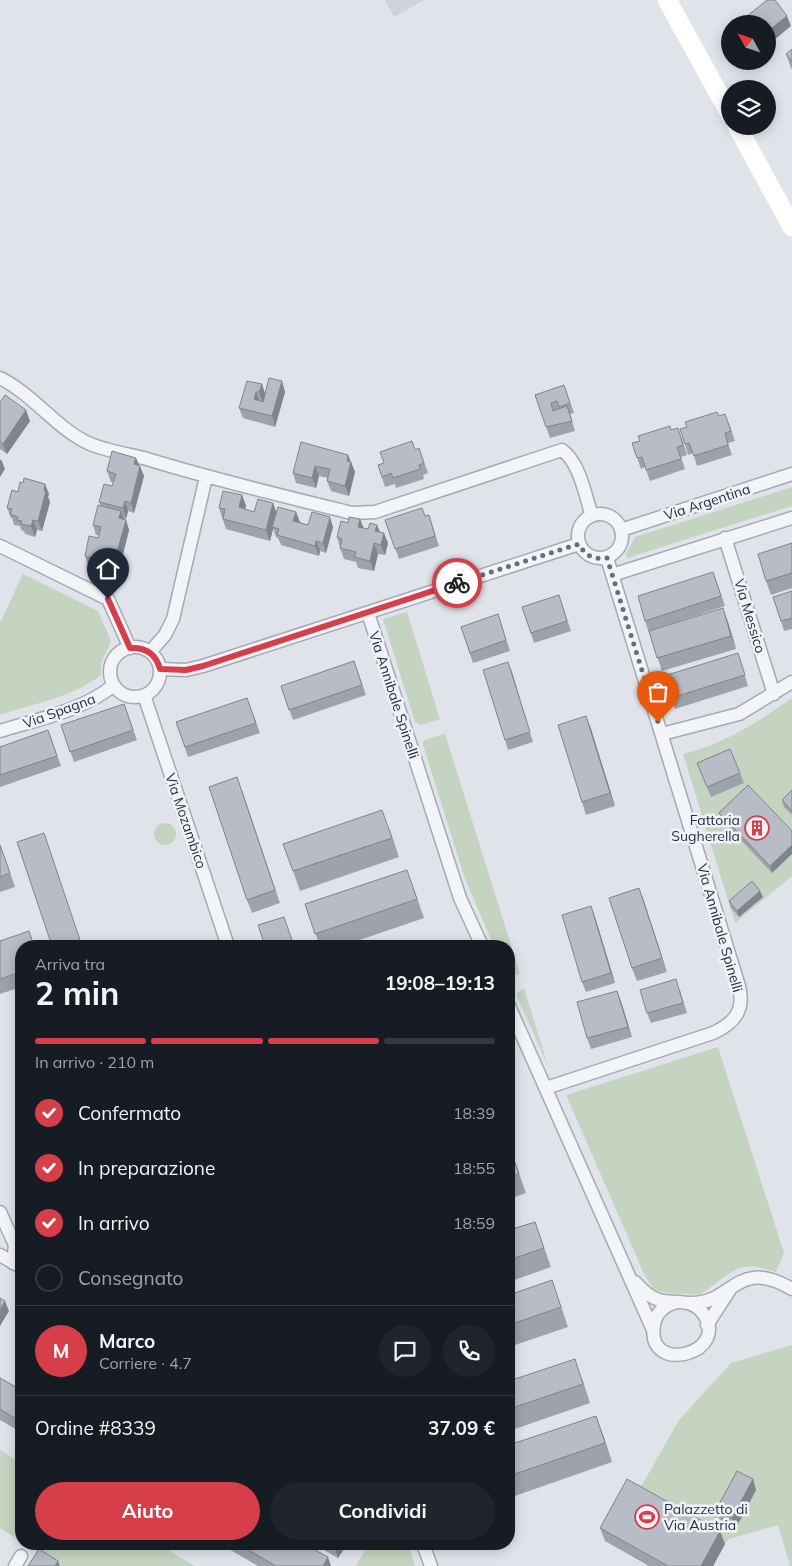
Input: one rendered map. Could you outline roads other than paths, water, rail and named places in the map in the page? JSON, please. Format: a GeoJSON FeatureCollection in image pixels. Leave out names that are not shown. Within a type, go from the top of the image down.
{"type":"FeatureCollection","features":[{"type":"Feature","properties":{"kind":"main road"},"geometry":{"type":"LineString","coordinates":[[668,0],[721,97]]}},
{"type":"Feature","properties":{"kind":"main road"},"geometry":{"type":"LineString","coordinates":[[742,135],[792,227]]}},
{"type":"Feature","properties":{"kind":"street"},"geometry":{"type":"LineString","coordinates":[[0,378],[13,385],[43,408],[67,430],[89,443],[206,477],[365,514],[562,450],[572,461],[592,516]]}},
{"type":"Feature","properties":{"kind":"street","name":"Via Argentina"},"geometry":{"type":"LineString","coordinates":[[622,530],[792,474]]}},
{"type":"Feature","properties":{"kind":"street"},"geometry":{"type":"LineString","coordinates":[[150,652],[165,635],[173,619],[206,477]]}},
{"type":"Feature","properties":{"kind":"street"},"geometry":{"type":"LineString","coordinates":[[592,516],[610,516],[622,530],[621,544],[613,555],[607,558],[594,558],[587,555],[579,544],[579,527],[592,516]]}},
{"type":"Feature","properties":{"kind":"street"},"geometry":{"type":"LineString","coordinates":[[612,575],[792,518]]}},
{"type":"Feature","properties":{"kind":"street","name":"Via Messico"},"geometry":{"type":"LineString","coordinates":[[725,538],[774,694]]}},
{"type":"Feature","properties":{"kind":"street"},"geometry":{"type":"LineString","coordinates":[[160,669],[186,670],[203,666],[579,544]]}},
{"type":"Feature","properties":{"kind":"street"},"geometry":{"type":"LineString","coordinates":[[0,546],[108,599],[130,648]]}},
{"type":"Feature","properties":{"kind":"street","name":"Via Annibale Spinelli"},"geometry":{"type":"LineString","coordinates":[[546,1088],[713,1033],[726,1027],[735,1019],[740,1010],[739,986],[607,558]]}},
{"type":"Feature","properties":{"kind":"street","name":"Via Annibale Spinelli"},"geometry":{"type":"LineString","coordinates":[[368,613],[460,898],[479,940]]}},
{"type":"Feature","properties":{"kind":"street"},"geometry":{"type":"LineString","coordinates":[[130,648],[144,649],[150,652],[160,669],[156,685],[144,695],[131,696],[119,691],[111,678],[112,663],[116,656],[130,648]]}},
{"type":"Feature","properties":{"kind":"street"},"geometry":{"type":"LineString","coordinates":[[662,734],[738,714],[792,682]]}},
{"type":"Feature","properties":{"kind":"street","name":"Via Spagna"},"geometry":{"type":"LineString","coordinates":[[0,731],[85,704],[98,698],[114,685]]}},
{"type":"Feature","properties":{"kind":"street","name":"Via Mozambico"},"geometry":{"type":"LineString","coordinates":[[144,695],[226,940]]}},
{"type":"Feature","properties":{"kind":"street"},"geometry":{"type":"LineString","coordinates":[[515,1019],[631,1278],[658,1344],[670,1354],[686,1355],[700,1347],[707,1333],[707,1325],[701,1311],[683,1302],[650,1296],[631,1278]]}},
{"type":"Feature","properties":{"kind":"street"},"geometry":{"type":"LineString","coordinates":[[0,1212],[15,1245]]}},
{"type":"Feature","properties":{"kind":"street"},"geometry":{"type":"LineString","coordinates":[[0,1255],[15,1264]]}},
{"type":"Feature","properties":{"kind":"street"},"geometry":{"type":"LineString","coordinates":[[653,1330],[657,1314],[669,1304],[703,1302],[744,1280],[760,1276],[792,1289]]}},
{"type":"Feature","properties":{"kind":"street"},"geometry":{"type":"LineString","coordinates":[[707,1325],[732,1286]]}},
{"type":"Feature","properties":{"kind":"street"},"geometry":{"type":"LineString","coordinates":[[425,1550],[431,1566]]}},
{"type":"Feature","properties":{"kind":"place","name":"Fattoria Sugherella"},"geometry":{"type":"Point","coordinates":[757,828]}},
{"type":"Feature","properties":{"kind":"place","name":"Palazzetto di Via Austria"},"geometry":{"type":"Point","coordinates":[647,1517]}}]}
